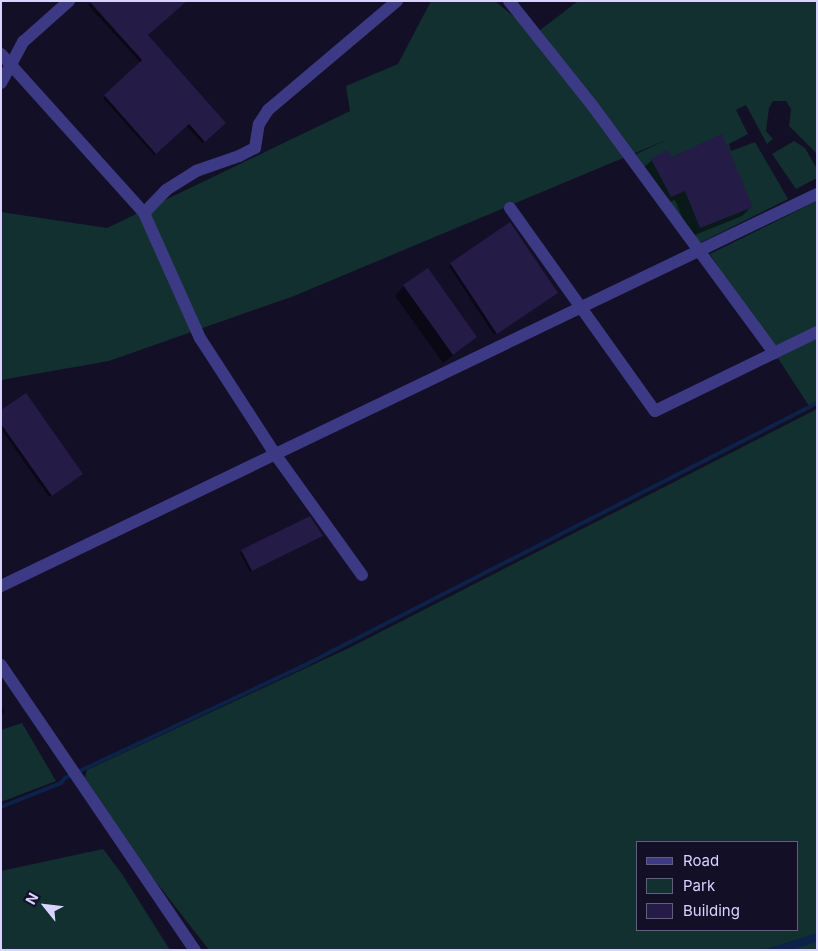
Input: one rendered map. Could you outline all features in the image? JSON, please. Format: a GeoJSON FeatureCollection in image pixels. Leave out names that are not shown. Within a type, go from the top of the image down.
{"type":"FeatureCollection","features":[{"type":"Feature","properties":{"kind":"street"},"geometry":{"type":"LineString","coordinates":[[1,83],[23,42],[69,1]]}},
{"type":"Feature","properties":{"kind":"street"},"geometry":{"type":"LineString","coordinates":[[144,213],[166,190],[196,171],[240,156],[255,148],[259,124],[268,110],[397,1]]}},
{"type":"Feature","properties":{"kind":"street"},"geometry":{"type":"LineString","coordinates":[[509,1],[700,250],[774,353]]}},
{"type":"Feature","properties":{"kind":"street"},"geometry":{"type":"LineString","coordinates":[[1,54],[144,213],[200,338],[275,454],[362,575]]}},
{"type":"Feature","properties":{"kind":"street"},"geometry":{"type":"LineString","coordinates":[[1,586],[817,194]]}},
{"type":"Feature","properties":{"kind":"street"},"geometry":{"type":"LineString","coordinates":[[510,208],[655,411],[817,332]]}},
{"type":"Feature","properties":{"kind":"street"},"geometry":{"type":"LineString","coordinates":[[1,665],[194,950]]}},
{"type":"Feature","properties":{"kind":"green space"},"geometry":{"type":"Polygon","coordinates":[[[431,1],[495,1],[535,34],[578,1],[817,1],[817,154],[789,126],[791,109],[786,101],[773,101],[769,108],[766,131],[773,139],[767,144],[746,105],[736,110],[748,134],[729,144],[731,151],[755,142],[788,199],[698,244],[630,157],[666,140],[294,296],[109,361],[1,380],[1,212],[107,228],[350,111],[346,86],[398,64],[431,1]]]}},
{"type":"Feature","properties":{"kind":"green space"},"geometry":{"type":"Polygon","coordinates":[[[794,141],[805,148],[817,169],[817,178],[796,189],[772,154],[794,141]]]}},
{"type":"Feature","properties":{"kind":"green space"},"geometry":{"type":"Polygon","coordinates":[[[817,201],[817,402],[809,406],[710,254],[817,201]]]}},
{"type":"Feature","properties":{"kind":"green space"},"geometry":{"type":"Polygon","coordinates":[[[817,409],[817,950],[209,950],[132,851],[85,778],[87,770],[351,647],[817,409]]]}},
{"type":"Feature","properties":{"kind":"green space"},"geometry":{"type":"Polygon","coordinates":[[[22,723],[56,781],[1,802],[1,730],[22,723]]]}},
{"type":"Feature","properties":{"kind":"green space"},"geometry":{"type":"Polygon","coordinates":[[[103,849],[122,874],[170,950],[1,950],[1,871],[103,849]]]}},
{"type":"Feature","properties":{"kind":"water"},"geometry":{"type":"Polygon","coordinates":[[[817,933],[817,942],[791,950],[763,950],[817,933]]]}},
{"type":"Feature","properties":{"kind":"building"},"geometry":{"type":"Polygon","coordinates":[[[89,1],[187,1],[148,35],[226,123],[205,142],[189,124],[156,154],[104,95],[142,60],[89,1]]]}},
{"type":"Feature","properties":{"kind":"building"},"geometry":{"type":"Polygon","coordinates":[[[722,134],[753,207],[700,228],[685,191],[671,197],[651,159],[667,150],[672,157],[722,134]]]}},
{"type":"Feature","properties":{"kind":"building"},"geometry":{"type":"Polygon","coordinates":[[[510,222],[558,293],[497,334],[450,263],[510,222]]]}},
{"type":"Feature","properties":{"kind":"building"},"geometry":{"type":"Polygon","coordinates":[[[428,268],[477,337],[453,355],[403,285],[428,268]]]}},
{"type":"Feature","properties":{"kind":"building"},"geometry":{"type":"Polygon","coordinates":[[[26,393],[83,474],[52,496],[1,424],[1,410],[26,393]]]}},
{"type":"Feature","properties":{"kind":"building"},"geometry":{"type":"Polygon","coordinates":[[[310,516],[323,536],[252,571],[241,550],[310,516]]]}},
{"type":"Feature","properties":{"kind":"waterway"},"geometry":{"type":"LineString","coordinates":[[1,807],[61,783],[65,778],[307,664],[817,403]]}}]}
